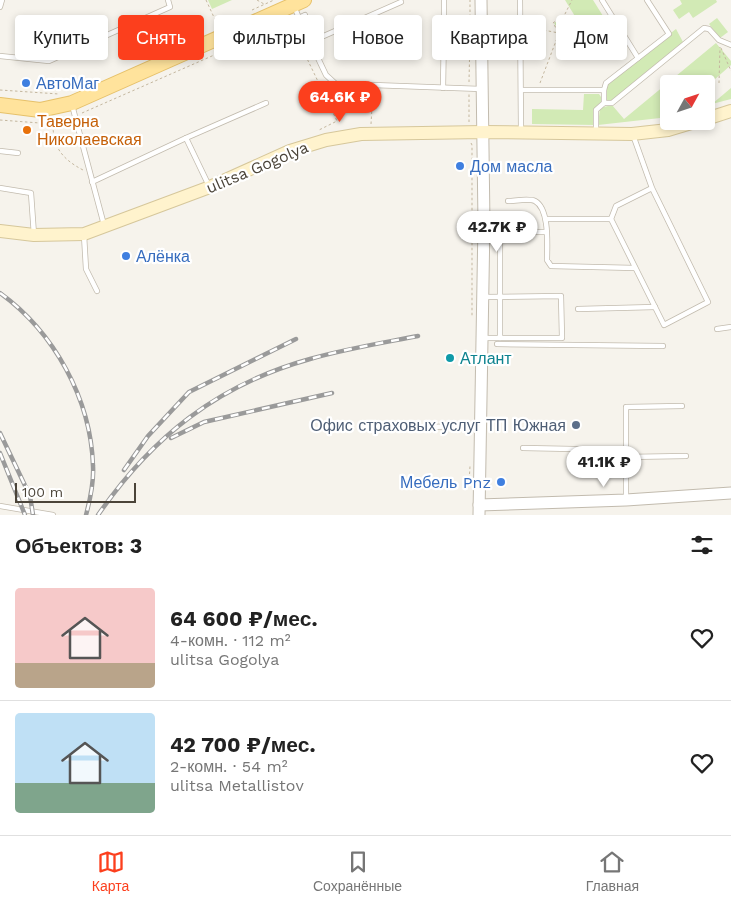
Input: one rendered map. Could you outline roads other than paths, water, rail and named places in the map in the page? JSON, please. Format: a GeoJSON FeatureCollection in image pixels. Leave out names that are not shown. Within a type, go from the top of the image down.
{"type":"FeatureCollection","features":[{"type":"Feature","properties":{"kind":"main road"},"geometry":{"type":"LineString","coordinates":[[0,105],[40,110],[72,103],[291,6]]}},
{"type":"Feature","properties":{"kind":"main road"},"geometry":{"type":"LineString","coordinates":[[715,116],[731,111]]}},
{"type":"Feature","properties":{"kind":"main road","name":"ulitsa Gogolya"},"geometry":{"type":"LineString","coordinates":[[0,231],[34,235],[84,234],[210,187],[290,151],[326,140],[360,134],[483,132],[632,134],[668,130]]}},
{"type":"Feature","properties":{"kind":"street"},"geometry":{"type":"LineString","coordinates":[[478,15],[481,0]]}},
{"type":"Feature","properties":{"kind":"street"},"geometry":{"type":"LineString","coordinates":[[479,60],[482,89],[484,232],[479,510],[731,493]]}},
{"type":"Feature","properties":{"kind":"lane"},"geometry":{"type":"LineString","coordinates":[[0,7],[2,0]]}},
{"type":"Feature","properties":{"kind":"lane"},"geometry":{"type":"LineString","coordinates":[[0,56],[49,61],[170,7],[168,0]]}},
{"type":"Feature","properties":{"kind":"lane"},"geometry":{"type":"LineString","coordinates":[[444,0],[444,15]]}},
{"type":"Feature","properties":{"kind":"lane"},"geometry":{"type":"LineString","coordinates":[[520,0],[521,133]]}},
{"type":"Feature","properties":{"kind":"lane"},"geometry":{"type":"LineString","coordinates":[[602,0],[638,58]]}},
{"type":"Feature","properties":{"kind":"lane"},"geometry":{"type":"LineString","coordinates":[[604,103],[604,90],[608,82],[669,34],[647,0]]}},
{"type":"Feature","properties":{"kind":"lane"},"geometry":{"type":"LineString","coordinates":[[324,36],[402,1]]}},
{"type":"Feature","properties":{"kind":"lane"},"geometry":{"type":"LineString","coordinates":[[291,6],[305,15]]}},
{"type":"Feature","properties":{"kind":"lane"},"geometry":{"type":"LineString","coordinates":[[596,134],[596,110],[604,103],[612,103],[704,28],[709,28],[719,43],[731,45]]}},
{"type":"Feature","properties":{"kind":"lane"},"geometry":{"type":"LineString","coordinates":[[319,60],[326,75],[334,84],[343,88],[373,85],[482,89]]}},
{"type":"Feature","properties":{"kind":"lane"},"geometry":{"type":"LineString","coordinates":[[443,60],[443,88]]}},
{"type":"Feature","properties":{"kind":"lane"},"geometry":{"type":"LineString","coordinates":[[522,90],[604,90]]}},
{"type":"Feature","properties":{"kind":"lane"},"geometry":{"type":"LineString","coordinates":[[72,103],[105,227]]}},
{"type":"Feature","properties":{"kind":"lane"},"geometry":{"type":"LineString","coordinates":[[92,182],[266,103]]}},
{"type":"Feature","properties":{"kind":"lane"},"geometry":{"type":"LineString","coordinates":[[632,134],[652,188],[708,302],[664,325],[611,219],[616,206],[652,188]]}},
{"type":"Feature","properties":{"kind":"lane"},"geometry":{"type":"LineString","coordinates":[[186,138],[210,187]]}},
{"type":"Feature","properties":{"kind":"lane"},"geometry":{"type":"LineString","coordinates":[[0,151],[18,153]]}},
{"type":"Feature","properties":{"kind":"lane"},"geometry":{"type":"LineString","coordinates":[[0,188],[31,192],[34,235]]}},
{"type":"Feature","properties":{"kind":"lane"},"geometry":{"type":"LineString","coordinates":[[508,200],[535,201],[546,219],[547,260],[551,266],[636,268]]}},
{"type":"Feature","properties":{"kind":"lane"},"geometry":{"type":"LineString","coordinates":[[546,219],[611,219]]}},
{"type":"Feature","properties":{"kind":"lane"},"geometry":{"type":"LineString","coordinates":[[484,232],[546,232]]}},
{"type":"Feature","properties":{"kind":"lane"},"geometry":{"type":"LineString","coordinates":[[500,232],[500,338]]}},
{"type":"Feature","properties":{"kind":"lane"},"geometry":{"type":"LineString","coordinates":[[84,234],[86,268],[97,291]]}},
{"type":"Feature","properties":{"kind":"lane"},"geometry":{"type":"LineString","coordinates":[[482,338],[562,338],[561,296],[483,297]]}},
{"type":"Feature","properties":{"kind":"lane"},"geometry":{"type":"LineString","coordinates":[[578,309],[655,307]]}},
{"type":"Feature","properties":{"kind":"lane"},"geometry":{"type":"LineString","coordinates":[[717,329],[731,326]]}},
{"type":"Feature","properties":{"kind":"lane"},"geometry":{"type":"LineString","coordinates":[[497,344],[662,346]]}},
{"type":"Feature","properties":{"kind":"lane"},"geometry":{"type":"LineString","coordinates":[[626,500],[626,407],[682,406]]}},
{"type":"Feature","properties":{"kind":"lane"},"geometry":{"type":"LineString","coordinates":[[422,427],[481,426]]}},
{"type":"Feature","properties":{"kind":"lane"},"geometry":{"type":"LineString","coordinates":[[523,448],[625,450]]}},
{"type":"Feature","properties":{"kind":"lane"},"geometry":{"type":"LineString","coordinates":[[626,457],[686,456]]}},
{"type":"Feature","properties":{"kind":"lane"},"geometry":{"type":"LineString","coordinates":[[0,506],[53,515]]}},
{"type":"Feature","properties":{"kind":"railway"},"geometry":{"type":"LineString","coordinates":[[0,293],[37,327],[53,347],[77,392],[91,441],[93,466],[92,485],[86,515]]}},
{"type":"Feature","properties":{"kind":"railway"},"geometry":{"type":"LineString","coordinates":[[98,515],[141,461],[164,438],[216,399],[245,383],[310,359],[418,336]]}},
{"type":"Feature","properties":{"kind":"railway"},"geometry":{"type":"LineString","coordinates":[[124,470],[148,436],[189,392],[296,339]]}},
{"type":"Feature","properties":{"kind":"railway"},"geometry":{"type":"LineString","coordinates":[[171,438],[204,422],[332,393]]}},
{"type":"Feature","properties":{"kind":"railway"},"geometry":{"type":"LineString","coordinates":[[0,433],[30,496],[33,515]]}},
{"type":"Feature","properties":{"kind":"railway"},"geometry":{"type":"LineString","coordinates":[[0,453],[25,515]]}},
{"type":"Feature","properties":{"kind":"place","name":"АвтоМаг"},"geometry":{"type":"Point","coordinates":[26,83]}},
{"type":"Feature","properties":{"kind":"place","name":"Таверна Николаевская"},"geometry":{"type":"Point","coordinates":[27,130]}},
{"type":"Feature","properties":{"kind":"place","name":"Дом масла"},"geometry":{"type":"Point","coordinates":[460,166]}},
{"type":"Feature","properties":{"kind":"place","name":"Алёнка"},"geometry":{"type":"Point","coordinates":[126,256]}},
{"type":"Feature","properties":{"kind":"place","name":"Атлант"},"geometry":{"type":"Point","coordinates":[450,358]}},
{"type":"Feature","properties":{"kind":"place","name":"Офис страховых услуг ТП Южная"},"geometry":{"type":"Point","coordinates":[576,425]}},
{"type":"Feature","properties":{"kind":"place","name":"Мебель Pnz"},"geometry":{"type":"Point","coordinates":[501,482]}}]}
